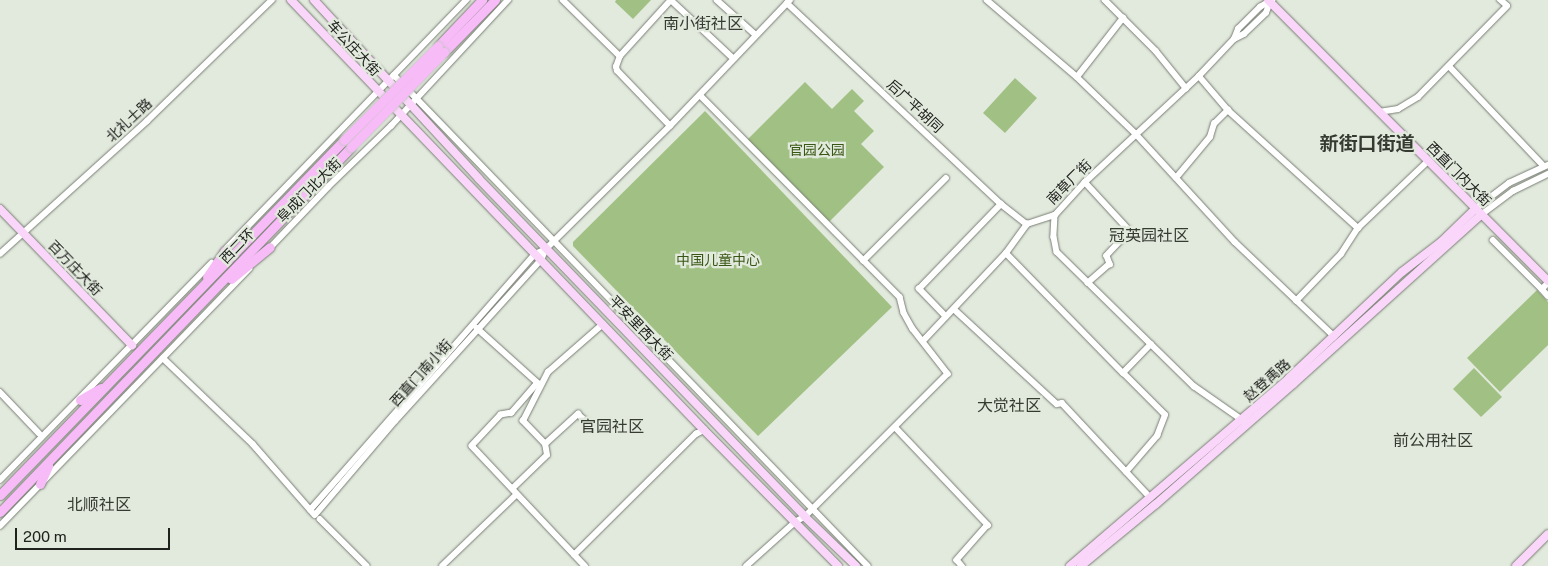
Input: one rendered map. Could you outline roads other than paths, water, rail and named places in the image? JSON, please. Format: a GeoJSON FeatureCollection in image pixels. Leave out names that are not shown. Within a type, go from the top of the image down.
{"type":"FeatureCollection","features":[{"type":"Feature","properties":{"kind":"highway","name":"西二环"},"geometry":{"type":"LineString","coordinates":[[0,495],[108,384],[198,300],[351,148],[441,49],[482,0]]}},
{"type":"Feature","properties":{"kind":"highway","name":"西二环"},"geometry":{"type":"LineString","coordinates":[[0,512],[51,460],[344,140],[495,0]]}},
{"type":"Feature","properties":{"kind":"highway"},"geometry":{"type":"LineString","coordinates":[[198,300],[270,247]]}},
{"type":"Feature","properties":{"kind":"highway"},"geometry":{"type":"LineString","coordinates":[[198,300],[225,250]]}},
{"type":"Feature","properties":{"kind":"highway"},"geometry":{"type":"LineString","coordinates":[[80,400],[108,384]]}},
{"type":"Feature","properties":{"kind":"highway"},"geometry":{"type":"LineString","coordinates":[[40,484],[51,460]]}},
{"type":"Feature","properties":{"kind":"main road","name":"车公庄大街"},"geometry":{"type":"LineString","coordinates":[[292,0],[401,115]]}},
{"type":"Feature","properties":{"kind":"main road","name":"车公庄大街"},"geometry":{"type":"LineString","coordinates":[[316,1],[391,77],[410,105]]}},
{"type":"Feature","properties":{"kind":"main road","name":"西直门内大街"},"geometry":{"type":"LineString","coordinates":[[1270,1],[1548,282]]}},
{"type":"Feature","properties":{"kind":"main road","name":"平安里西大街"},"geometry":{"type":"LineString","coordinates":[[410,105],[805,517],[856,566]]}},
{"type":"Feature","properties":{"kind":"main road","name":"平安里西大街"},"geometry":{"type":"LineString","coordinates":[[401,115],[704,430],[838,566]]}},
{"type":"Feature","properties":{"kind":"main road","name":"百万庄大街"},"geometry":{"type":"LineString","coordinates":[[0,209],[132,345]]}},
{"type":"Feature","properties":{"kind":"main road","name":"赵登禹路"},"geometry":{"type":"LineString","coordinates":[[1081,566],[1156,504],[1334,336],[1475,209]]}},
{"type":"Feature","properties":{"kind":"main road","name":"赵登禹路"},"geometry":{"type":"LineString","coordinates":[[1070,566],[1149,496],[1335,347],[1406,280],[1446,248],[1481,215]]}},
{"type":"Feature","properties":{"kind":"main road"},"geometry":{"type":"LineString","coordinates":[[1516,566],[1548,534]]}},
{"type":"Feature","properties":{"kind":"street","name":"北礼士路"},"geometry":{"type":"LineString","coordinates":[[0,254],[147,121],[272,0]]}},
{"type":"Feature","properties":{"kind":"street","name":"阜成门北大街"},"geometry":{"type":"LineString","coordinates":[[0,480],[80,400],[466,0]]}},
{"type":"Feature","properties":{"kind":"street","name":"阜成门北大街"},"geometry":{"type":"LineString","coordinates":[[0,526],[270,247],[401,115],[508,0]]}},
{"type":"Feature","properties":{"kind":"street"},"geometry":{"type":"LineString","coordinates":[[563,0],[620,56]]}},
{"type":"Feature","properties":{"kind":"street"},"geometry":{"type":"LineString","coordinates":[[670,126],[617,71],[616,62],[671,0],[734,59]]}},
{"type":"Feature","properties":{"kind":"street"},"geometry":{"type":"LineString","coordinates":[[717,0],[756,35]]}},
{"type":"Feature","properties":{"kind":"street"},"geometry":{"type":"LineString","coordinates":[[987,0],[1077,77],[1137,135],[1234,242],[1334,336]]}},
{"type":"Feature","properties":{"kind":"street"},"geometry":{"type":"LineString","coordinates":[[1105,0],[1156,52],[1186,88]]}},
{"type":"Feature","properties":{"kind":"street"},"geometry":{"type":"LineString","coordinates":[[1379,112],[1398,109],[1418,97],[1507,6],[1500,0]]}},
{"type":"Feature","properties":{"kind":"street","name":"西直门南小街"},"geometry":{"type":"LineString","coordinates":[[163,358],[252,444],[312,512],[538,257],[670,126],[789,1]]}},
{"type":"Feature","properties":{"kind":"street","name":"后广平胡同"},"geometry":{"type":"LineString","coordinates":[[789,1],[1001,204],[1028,224]]}},
{"type":"Feature","properties":{"kind":"street","name":"南草厂街"},"geometry":{"type":"LineString","coordinates":[[1028,224],[1056,214],[1085,182],[1199,76],[1234,39],[1238,30],[1249,18],[1260,7],[1270,1]]}},
{"type":"Feature","properties":{"kind":"street"},"geometry":{"type":"LineString","coordinates":[[1077,77],[1123,18]]}},
{"type":"Feature","properties":{"kind":"street"},"geometry":{"type":"LineString","coordinates":[[1449,66],[1546,165],[1509,184],[1475,209]]}},
{"type":"Feature","properties":{"kind":"street"},"geometry":{"type":"LineString","coordinates":[[1199,76],[1228,110],[1358,228]]}},
{"type":"Feature","properties":{"kind":"street"},"geometry":{"type":"LineString","coordinates":[[391,77],[416,98],[868,566]]}},
{"type":"Feature","properties":{"kind":"street"},"geometry":{"type":"LineString","coordinates":[[700,95],[900,297],[909,321],[948,374],[805,517],[796,522],[747,566]]}},
{"type":"Feature","properties":{"kind":"street"},"geometry":{"type":"LineString","coordinates":[[1176,178],[1210,137],[1214,124],[1228,110]]}},
{"type":"Feature","properties":{"kind":"street"},"geometry":{"type":"LineString","coordinates":[[1296,302],[1341,254],[1358,228],[1428,161]]}},
{"type":"Feature","properties":{"kind":"street"},"geometry":{"type":"LineString","coordinates":[[1481,215],[1513,190],[1548,174]]}},
{"type":"Feature","properties":{"kind":"street"},"geometry":{"type":"LineString","coordinates":[[863,261],[946,178]]}},
{"type":"Feature","properties":{"kind":"street"},"geometry":{"type":"LineString","coordinates":[[1085,182],[1130,231],[1106,256],[1110,264],[1088,283]]}},
{"type":"Feature","properties":{"kind":"street"},"geometry":{"type":"LineString","coordinates":[[946,317],[919,289],[1001,204]]}},
{"type":"Feature","properties":{"kind":"street"},"geometry":{"type":"LineString","coordinates":[[1056,214],[1054,237],[1057,252],[1194,386],[1244,421]]}},
{"type":"Feature","properties":{"kind":"street"},"geometry":{"type":"LineString","coordinates":[[924,340],[1006,253],[1028,224]]}},
{"type":"Feature","properties":{"kind":"street"},"geometry":{"type":"LineString","coordinates":[[1493,240],[1548,296]]}},
{"type":"Feature","properties":{"kind":"street"},"geometry":{"type":"LineString","coordinates":[[1006,253],[1165,415],[1157,436],[1126,472]]}},
{"type":"Feature","properties":{"kind":"street"},"geometry":{"type":"LineString","coordinates":[[1542,290],[1548,282]]}},
{"type":"Feature","properties":{"kind":"street"},"geometry":{"type":"LineString","coordinates":[[954,309],[1057,404],[1062,404],[1149,496]]}},
{"type":"Feature","properties":{"kind":"street"},"geometry":{"type":"LineString","coordinates":[[513,488],[547,454],[545,444],[523,421],[548,372],[603,324]]}},
{"type":"Feature","properties":{"kind":"street"},"geometry":{"type":"LineString","coordinates":[[476,327],[538,384],[512,413],[501,415],[472,446],[513,488],[516,495],[585,566]]}},
{"type":"Feature","properties":{"kind":"street"},"geometry":{"type":"LineString","coordinates":[[1123,373],[1151,344]]}},
{"type":"Feature","properties":{"kind":"street"},"geometry":{"type":"LineString","coordinates":[[0,392],[40,433]]}},
{"type":"Feature","properties":{"kind":"street"},"geometry":{"type":"LineString","coordinates":[[545,444],[578,414],[592,426]]}},
{"type":"Feature","properties":{"kind":"street"},"geometry":{"type":"LineString","coordinates":[[896,428],[988,525],[957,560],[962,566]]}},
{"type":"Feature","properties":{"kind":"street"},"geometry":{"type":"LineString","coordinates":[[574,555],[696,434],[704,430]]}},
{"type":"Feature","properties":{"kind":"street"},"geometry":{"type":"LineString","coordinates":[[442,566],[516,495]]}},
{"type":"Feature","properties":{"kind":"street"},"geometry":{"type":"LineString","coordinates":[[320,519],[367,566]]}},
{"type":"Feature","properties":{"kind":"district","name":"南小街社区"},"geometry":{"type":"Point","coordinates":[703,24]}},
{"type":"Feature","properties":{"kind":"district","name":"新街口街道"},"geometry":{"type":"Point","coordinates":[1367,144]}},
{"type":"Feature","properties":{"kind":"district","name":"冠英园社区"},"geometry":{"type":"Point","coordinates":[1149,236]}},
{"type":"Feature","properties":{"kind":"district","name":"大觉社区"},"geometry":{"type":"Point","coordinates":[1009,406]}},
{"type":"Feature","properties":{"kind":"district","name":"官园社区"},"geometry":{"type":"Point","coordinates":[612,427]}},
{"type":"Feature","properties":{"kind":"district","name":"前公用社区"},"geometry":{"type":"Point","coordinates":[1433,441]}},
{"type":"Feature","properties":{"kind":"district","name":"北顺社区"},"geometry":{"type":"Point","coordinates":[99,505]}},
{"type":"Feature","properties":{"kind":"park label","name":"官园公园"},"geometry":{"type":"Point","coordinates":[817,150]}},
{"type":"Feature","properties":{"kind":"park label","name":"中国儿童中心"},"geometry":{"type":"Point","coordinates":[718,260]}}]}
